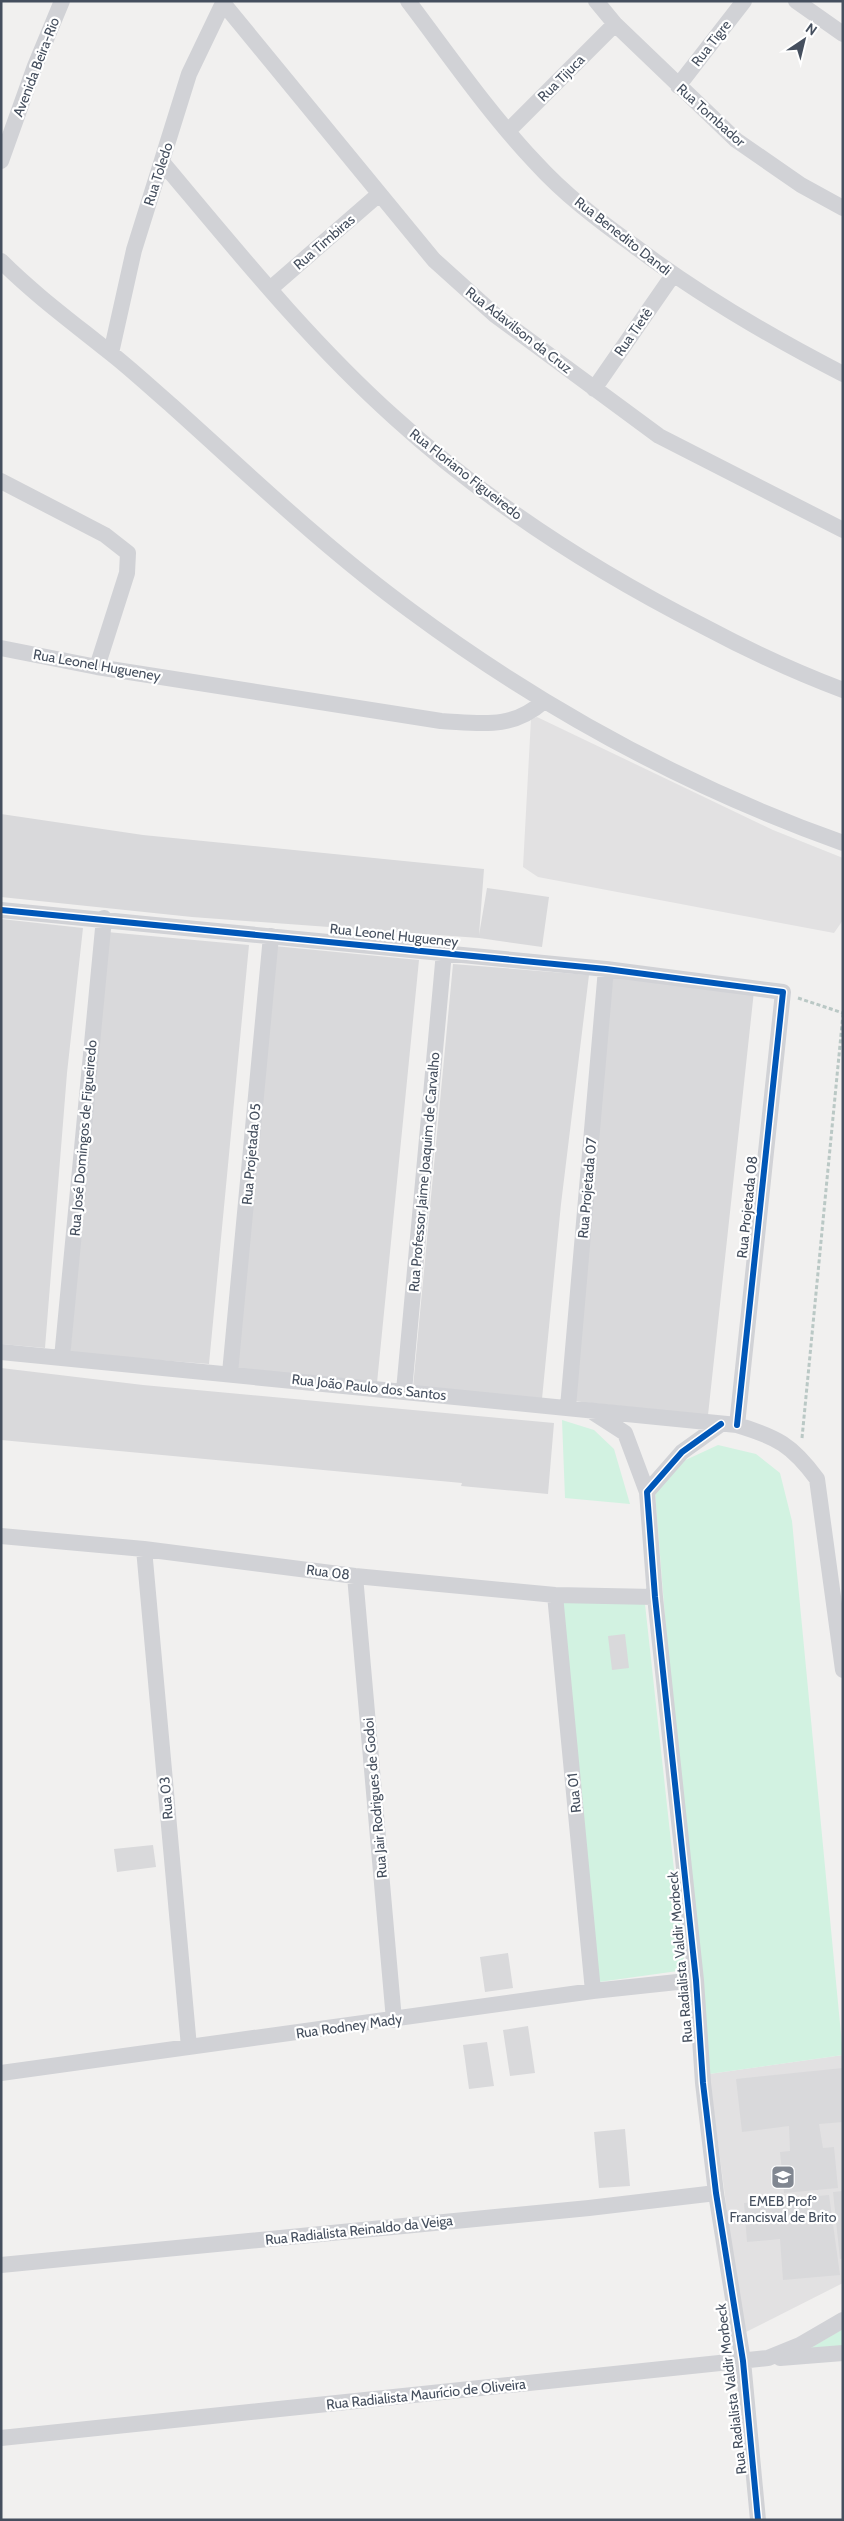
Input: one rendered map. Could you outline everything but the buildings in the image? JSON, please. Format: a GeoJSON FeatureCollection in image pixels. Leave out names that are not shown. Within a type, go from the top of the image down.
{"type":"FeatureCollection","features":[{"type":"Feature","properties":{"kind":"street","name":"Avenida Beira-Rio"},"geometry":{"type":"LineString","coordinates":[[1,161],[62,1]]}},
{"type":"Feature","properties":{"kind":"street","name":"Rua Benedito Dandi"},"geometry":{"type":"LineString","coordinates":[[408,1],[508,131],[536,163],[587,212],[673,275],[720,306],[783,343],[843,374]]}},
{"type":"Feature","properties":{"kind":"street","name":"Rua Tombador"},"geometry":{"type":"LineString","coordinates":[[596,1],[615,24],[736,140],[801,185],[843,208]]}},
{"type":"Feature","properties":{"kind":"street","name":"Rua Tigre"},"geometry":{"type":"LineString","coordinates":[[678,86],[744,1]]}},
{"type":"Feature","properties":{"kind":"street"},"geometry":{"type":"LineString","coordinates":[[796,1],[843,34]]}},
{"type":"Feature","properties":{"kind":"street","name":"Rua Toledo"},"geometry":{"type":"LineString","coordinates":[[111,353],[134,250],[189,74],[224,2]]}},
{"type":"Feature","properties":{"kind":"street","name":"Rua Adavilson da Cruz"},"geometry":{"type":"LineString","coordinates":[[224,2],[378,195],[434,260],[495,315],[659,436],[843,530]]}},
{"type":"Feature","properties":{"kind":"street","name":"Rua Tijuca"},"geometry":{"type":"LineString","coordinates":[[508,131],[615,24]]}},
{"type":"Feature","properties":{"kind":"street","name":"Rua Floriano Figueiredo"},"geometry":{"type":"LineString","coordinates":[[162,162],[270,289],[395,419],[479,487],[561,545],[653,601],[738,645],[843,690]]}},
{"type":"Feature","properties":{"kind":"street","name":"Rua Timbiras"},"geometry":{"type":"LineString","coordinates":[[270,289],[378,195]]}},
{"type":"Feature","properties":{"kind":"street"},"geometry":{"type":"LineString","coordinates":[[1,261],[63,315],[111,353],[344,558],[411,611],[543,702],[663,766],[786,823],[843,843]]}},
{"type":"Feature","properties":{"kind":"street","name":"Rua Tietê"},"geometry":{"type":"LineString","coordinates":[[594,389],[673,275]]}},
{"type":"Feature","properties":{"kind":"street"},"geometry":{"type":"LineString","coordinates":[[1,481],[105,536],[128,553],[127,573],[97,667]]}},
{"type":"Feature","properties":{"kind":"street","name":"Rua Leonel Hugueney"},"geometry":{"type":"LineString","coordinates":[[1,648],[97,667],[441,721],[491,724],[515,720],[531,712],[543,702]]}},
{"type":"Feature","properties":{"kind":"street","name":"Rua Leonel Hugueney"},"geometry":{"type":"LineString","coordinates":[[1,910],[104,918],[444,952],[606,969],[783,992]]}},
{"type":"Feature","properties":{"kind":"street","name":"Rua José Domingos de Figueiredo"},"geometry":{"type":"LineString","coordinates":[[62,1358],[104,918]]}},
{"type":"Feature","properties":{"kind":"street","name":"Rua Projetada 05"},"geometry":{"type":"LineString","coordinates":[[230,1373],[271,936]]}},
{"type":"Feature","properties":{"kind":"street","name":"Rua Professor Jaime Joaquim de Carvalho"},"geometry":{"type":"LineString","coordinates":[[404,1391],[444,952]]}},
{"type":"Feature","properties":{"kind":"street","name":"Rua Projetada 07"},"geometry":{"type":"LineString","coordinates":[[568,1407],[606,969]]}},
{"type":"Feature","properties":{"kind":"street","name":"Rua Projetada 08"},"geometry":{"type":"LineString","coordinates":[[729,1424],[783,992]]}},
{"type":"Feature","properties":{"kind":"street","name":"Rua João Paulo dos Santos"},"geometry":{"type":"LineString","coordinates":[[1,1352],[568,1407],[729,1424],[759,1432],[785,1444],[800,1456],[817,1479],[843,1670]]}},
{"type":"Feature","properties":{"kind":"street"},"geometry":{"type":"LineString","coordinates":[[585,1409],[608,1420],[625,1433],[647,1492],[682,1452],[729,1424]]}},
{"type":"Feature","properties":{"kind":"street","name":"Rua Radialista Valdir Morbeck"},"geometry":{"type":"LineString","coordinates":[[647,1492],[655,1597],[696,1980],[703,2083],[716,2193],[743,2361],[758,2520]]}},
{"type":"Feature","properties":{"kind":"street","name":"Rua 08"},"geometry":{"type":"LineString","coordinates":[[1,1536],[144,1548],[355,1576],[555,1595],[655,1597]]}},
{"type":"Feature","properties":{"kind":"street","name":"Rua 03"},"geometry":{"type":"LineString","coordinates":[[144,1548],[189,2047]]}},
{"type":"Feature","properties":{"kind":"street","name":"Rua Jair Rodrigues de Godoi"},"geometry":{"type":"LineString","coordinates":[[355,1576],[394,2020]]}},
{"type":"Feature","properties":{"kind":"street","name":"Rua 01"},"geometry":{"type":"LineString","coordinates":[[555,1595],[593,1991]]}},
{"type":"Feature","properties":{"kind":"street","name":"Rua Rodney Mady"},"geometry":{"type":"LineString","coordinates":[[1,2073],[593,1991],[696,1980]]}},
{"type":"Feature","properties":{"kind":"street","name":"Rua Radialista Reinaldo da Veiga"},"geometry":{"type":"LineString","coordinates":[[1,2265],[570,2210],[716,2193]]}},
{"type":"Feature","properties":{"kind":"street","name":"Rua Radialista Maurício de Oliveira"},"geometry":{"type":"LineString","coordinates":[[1,2438],[768,2358],[800,2345],[843,2320]]}},
{"type":"Feature","properties":{"kind":"street"},"geometry":{"type":"LineString","coordinates":[[768,2358],[843,2353]]}},
{"type":"Feature","properties":{"kind":"path"},"geometry":{"type":"LineString","coordinates":[[783,992],[843,1013],[800,1456]]}},
{"type":"Feature","properties":{"kind":"shaded area"},"geometry":{"type":"Polygon","coordinates":[[[537,717],[773,830],[843,858],[843,920],[834,933],[538,877],[523,867],[531,719],[537,717]]]}},
{"type":"Feature","properties":{"kind":"shaded area","name":"EMEB Profº Francisval de Brito"},"geometry":{"type":"Polygon","coordinates":[[[843,2055],[843,2283],[746,2332],[736,2280],[709,2074],[843,2055]]]}},
{"type":"Feature","properties":{"kind":"green space"},"geometry":{"type":"Polygon","coordinates":[[[562,1420],[594,1430],[614,1449],[630,1504],[565,1498],[562,1420]]]}},
{"type":"Feature","properties":{"kind":"green space"},"geometry":{"type":"Polygon","coordinates":[[[718,1445],[756,1454],[780,1473],[792,1521],[843,2055],[709,2074],[677,1766],[655,1493],[677,1464],[718,1445]]]}},
{"type":"Feature","properties":{"kind":"green space"},"geometry":{"type":"Polygon","coordinates":[[[561,1599],[645,1604],[685,1970],[599,1982],[561,1599]]]}},
{"type":"Feature","properties":{"kind":"green space"},"geometry":{"type":"Polygon","coordinates":[[[843,2329],[843,2348],[802,2353],[843,2329]]]}},
{"type":"Feature","properties":{"kind":"cycle path"},"geometry":{"type":"LineString","coordinates":[[1,910],[606,969],[783,992],[737,1425]]}},
{"type":"Feature","properties":{"kind":"cycle path"},"geometry":{"type":"LineString","coordinates":[[721,1424],[682,1452],[647,1492],[655,1597],[696,1980],[703,2083],[716,2193],[743,2361],[758,2520]]}},
{"type":"Feature","properties":{"kind":"place","name":"EMEB Profº Francisval de Brito"},"geometry":{"type":"Point","coordinates":[783,2177]}}]}
